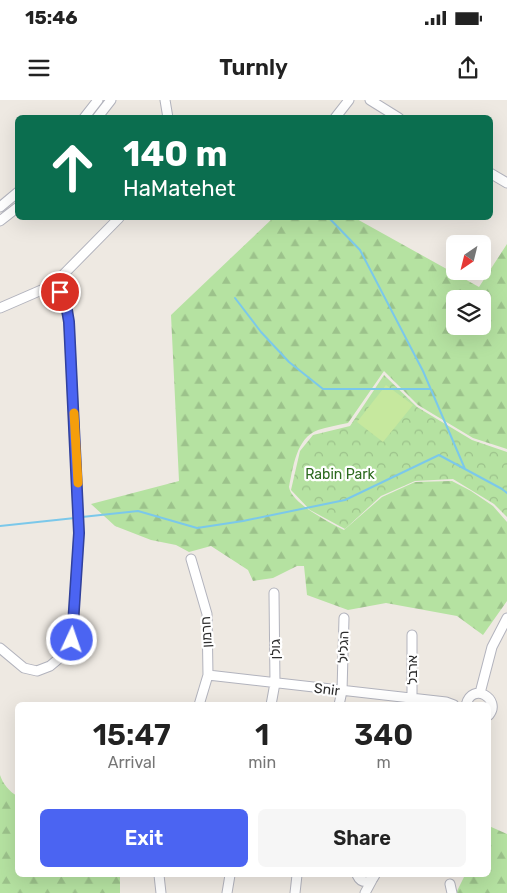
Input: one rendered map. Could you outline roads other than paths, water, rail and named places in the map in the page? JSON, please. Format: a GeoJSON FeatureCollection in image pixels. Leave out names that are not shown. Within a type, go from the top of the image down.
{"type":"FeatureCollection","features":[{"type":"Feature","properties":{"kind":"street"},"geometry":{"type":"LineString","coordinates":[[86,115],[98,100]]}},
{"type":"Feature","properties":{"kind":"street"},"geometry":{"type":"LineString","coordinates":[[99,115],[111,100]]}},
{"type":"Feature","properties":{"kind":"street"},"geometry":{"type":"LineString","coordinates":[[165,100],[168,115]]}},
{"type":"Feature","properties":{"kind":"street"},"geometry":{"type":"LineString","coordinates":[[337,115],[349,100]]}},
{"type":"Feature","properties":{"kind":"street"},"geometry":{"type":"LineString","coordinates":[[370,100],[394,115]]}},
{"type":"Feature","properties":{"kind":"street"},"geometry":{"type":"LineString","coordinates":[[493,175],[507,183]]}},
{"type":"Feature","properties":{"kind":"street"},"geometry":{"type":"LineString","coordinates":[[0,207],[15,194]]}},
{"type":"Feature","properties":{"kind":"street"},"geometry":{"type":"LineString","coordinates":[[0,221],[15,209]]}},
{"type":"Feature","properties":{"kind":"street"},"geometry":{"type":"LineString","coordinates":[[0,308],[53,285],[117,220]]}},
{"type":"Feature","properties":{"kind":"street"},"geometry":{"type":"LineString","coordinates":[[0,648],[24,668],[37,671],[50,666],[62,656],[72,640],[79,533],[79,499],[69,322],[66,304],[60,292],[53,285]]}},
{"type":"Feature","properties":{"kind":"street","name":"חרמון"},"geometry":{"type":"LineString","coordinates":[[191,559],[206,614],[208,674],[200,702]]}},
{"type":"Feature","properties":{"kind":"street","name":"גולן"},"geometry":{"type":"LineString","coordinates":[[272,702],[275,683],[274,593]]}},
{"type":"Feature","properties":{"kind":"street","name":"הגליל"},"geometry":{"type":"LineString","coordinates":[[340,702],[342,691],[344,618]]}},
{"type":"Feature","properties":{"kind":"street"},"geometry":{"type":"LineString","coordinates":[[490,702],[488,697],[480,693],[492,647],[507,618]]}},
{"type":"Feature","properties":{"kind":"street","name":"ארבל"},"geometry":{"type":"LineString","coordinates":[[411,702],[412,634]]}},
{"type":"Feature","properties":{"kind":"street","name":"Snir"},"geometry":{"type":"LineString","coordinates":[[208,674],[411,702]]}},
{"type":"Feature","properties":{"kind":"street","name":"Snir"},"geometry":{"type":"LineString","coordinates":[[467,701],[480,693]]}},
{"type":"Feature","properties":{"kind":"street"},"geometry":{"type":"LineString","coordinates":[[160,877],[161,893]]}},
{"type":"Feature","properties":{"kind":"street"},"geometry":{"type":"LineString","coordinates":[[227,893],[230,877]]}},
{"type":"Feature","properties":{"kind":"street"},"geometry":{"type":"LineString","coordinates":[[295,893],[298,877]]}},
{"type":"Feature","properties":{"kind":"street"},"geometry":{"type":"LineString","coordinates":[[359,878],[367,882],[373,878]]}},
{"type":"Feature","properties":{"kind":"street"},"geometry":{"type":"LineString","coordinates":[[359,878],[364,893]]}},
{"type":"Feature","properties":{"kind":"street"},"geometry":{"type":"LineString","coordinates":[[364,893],[373,878]]}},
{"type":"Feature","properties":{"kind":"waterway"},"geometry":{"type":"LineString","coordinates":[[331,220],[360,250],[423,371],[465,469]]}},
{"type":"Feature","properties":{"kind":"waterway"},"geometry":{"type":"LineString","coordinates":[[235,298],[261,332],[289,362],[323,389],[430,389]]}},
{"type":"Feature","properties":{"kind":"waterway"},"geometry":{"type":"LineString","coordinates":[[82,517],[138,511],[197,528],[243,521],[345,500],[439,455],[507,493]]}},
{"type":"Feature","properties":{"kind":"waterway"},"geometry":{"type":"LineString","coordinates":[[0,526],[75,518]]}},
{"type":"Feature","properties":{"kind":"park label","name":"Rabin Park"},"geometry":{"type":"Point","coordinates":[340,474]}}]}
